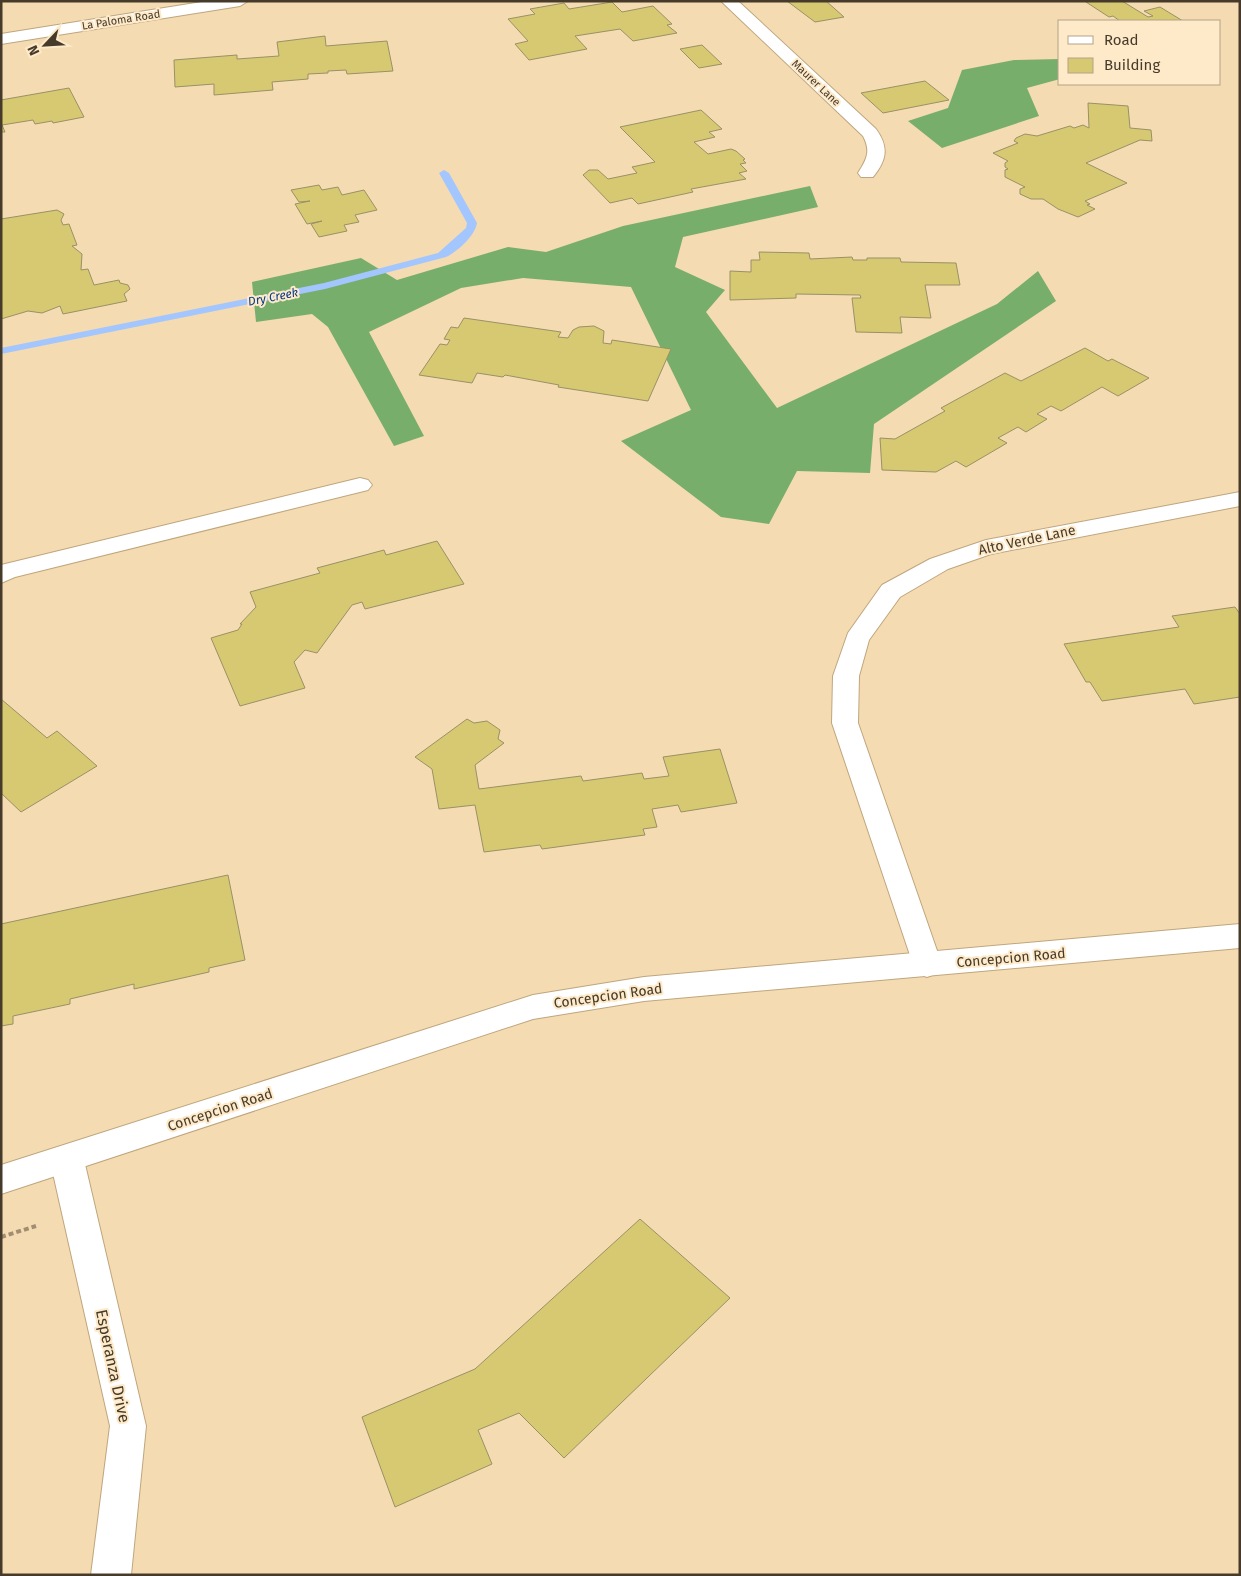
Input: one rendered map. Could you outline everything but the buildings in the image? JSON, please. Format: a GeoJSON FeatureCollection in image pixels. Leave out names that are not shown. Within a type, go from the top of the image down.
{"type":"FeatureCollection","features":[{"type":"Feature","properties":{"kind":"street","name":"La Paloma Road"},"geometry":{"type":"LineString","coordinates":[[1,39],[240,1]]}},
{"type":"Feature","properties":{"kind":"street","name":"Maurer Lane"},"geometry":{"type":"LineString","coordinates":[[729,1],[870,133],[876,144],[877,154],[875,164],[867,173]]}},
{"type":"Feature","properties":{"kind":"street"},"geometry":{"type":"LineString","coordinates":[[1,575],[8,571],[360,485]]}},
{"type":"Feature","properties":{"kind":"street","name":"Alto Verde Lane"},"geometry":{"type":"LineString","coordinates":[[927,965],[846,722],[846,676],[857,639],[891,591],[939,564],[986,546],[1240,500]]}},
{"type":"Feature","properties":{"kind":"street","name":"Concepcion Road"},"geometry":{"type":"LineString","coordinates":[[1,1180],[68,1160],[533,1007],[644,989],[1240,936]]}},
{"type":"Feature","properties":{"kind":"street","name":"Esperanza Drive"},"geometry":{"type":"LineString","coordinates":[[68,1160],[128,1426],[111,1575]]}},
{"type":"Feature","properties":{"kind":"green space"},"geometry":{"type":"Polygon","coordinates":[[[1058,59],[1058,80],[1027,88],[1039,116],[942,148],[908,121],[948,108],[962,70],[1014,60],[1058,59]]]}},
{"type":"Feature","properties":{"kind":"green space"},"geometry":{"type":"Polygon","coordinates":[[[810,186],[818,207],[683,237],[675,267],[725,290],[706,312],[777,408],[997,304],[1038,271],[1056,301],[874,424],[870,473],[797,471],[769,524],[721,517],[621,441],[691,410],[631,287],[523,278],[461,288],[369,332],[424,436],[394,446],[328,327],[312,314],[256,322],[252,282],[361,258],[397,280],[508,247],[546,252],[623,226],[810,186]]]}},
{"type":"Feature","properties":{"kind":"waterway","name":"Dry Creek"},"geometry":{"type":"LineString","coordinates":[[1,351],[325,286],[442,255],[448,252],[471,229],[472,223],[444,173]]}}]}
